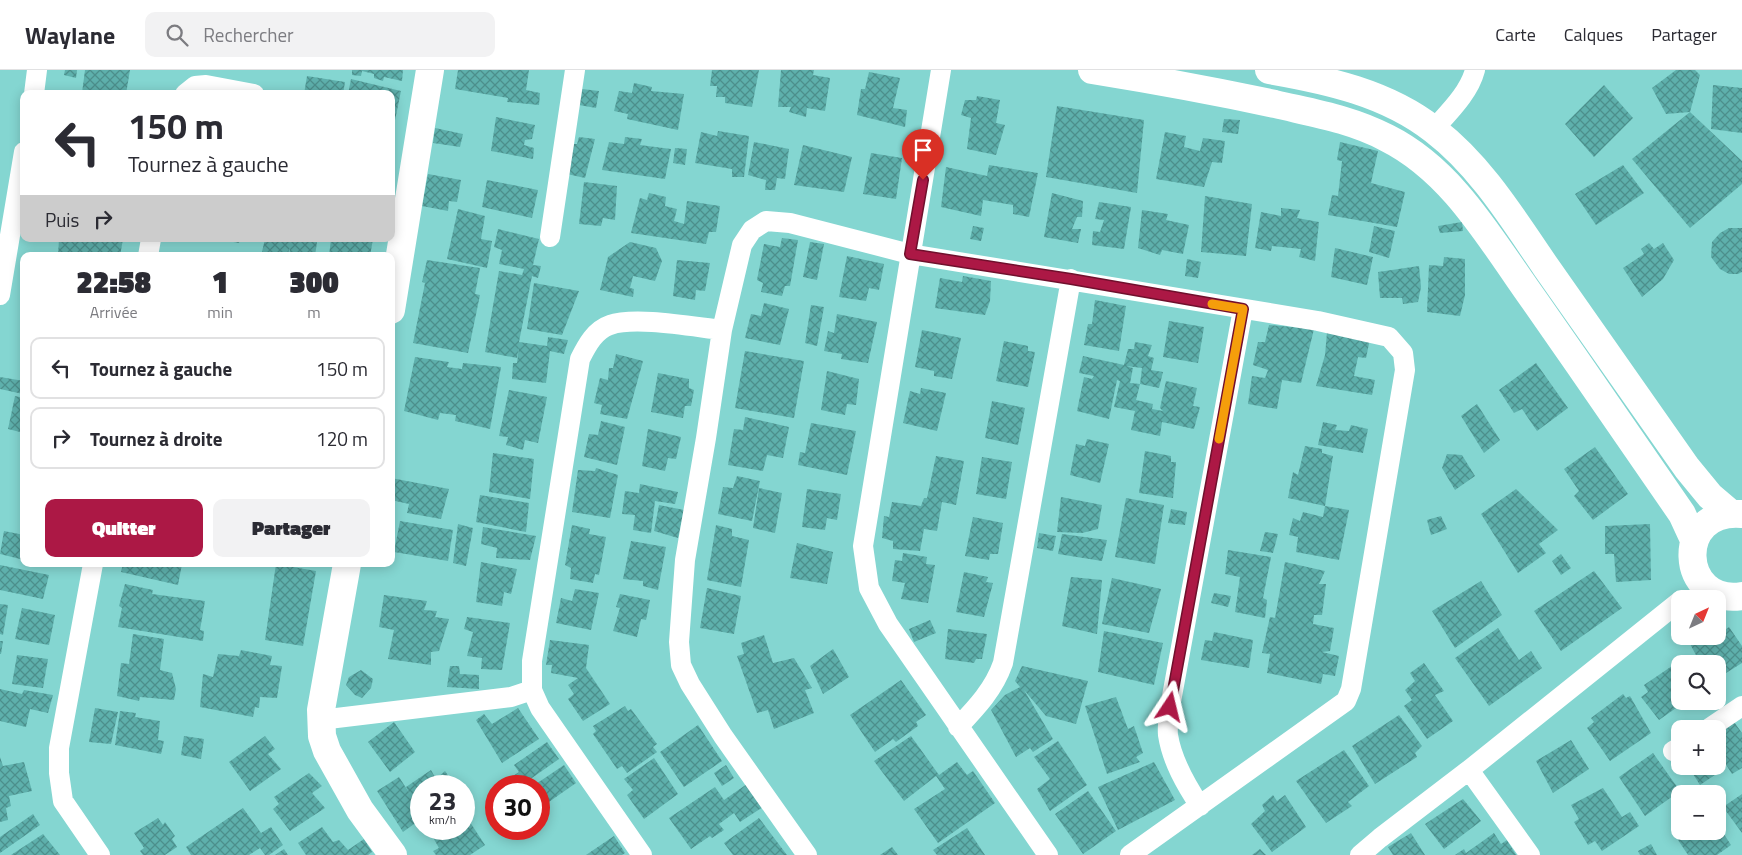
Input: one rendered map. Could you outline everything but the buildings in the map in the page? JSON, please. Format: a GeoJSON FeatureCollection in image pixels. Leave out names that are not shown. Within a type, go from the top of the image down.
{"type":"FeatureCollection","features":[{"type":"Feature","properties":{"kind":"main road"},"geometry":{"type":"LineString","coordinates":[[395,285],[430,70]]}},
{"type":"Feature","properties":{"kind":"main road"},"geometry":{"type":"LineString","coordinates":[[1092,70],[1199,87],[1340,118],[1388,138],[1409,150],[1449,184],[1471,212],[1682,514],[1694,540]]}},
{"type":"Feature","properties":{"kind":"main road"},"geometry":{"type":"LineString","coordinates":[[1269,70],[1316,78],[1368,94],[1402,109],[1434,129],[1458,150],[1498,199],[1687,468],[1710,496],[1736,513]]}},
{"type":"Feature","properties":{"kind":"main road"},"geometry":{"type":"LineString","coordinates":[[1690,590],[1696,574],[1692,562],[1692,551],[1694,540],[1700,529],[1708,521],[1718,516],[1736,513]]}},
{"type":"Feature","properties":{"kind":"main road"},"geometry":{"type":"LineString","coordinates":[[345,567],[320,710],[322,736],[327,750],[360,810],[393,855]]}},
{"type":"Feature","properties":{"kind":"main road"},"geometry":{"type":"LineString","coordinates":[[1726,596],[1739,599]]}},
{"type":"Feature","properties":{"kind":"street"},"geometry":{"type":"LineString","coordinates":[[35,90],[38,70]]}},
{"type":"Feature","properties":{"kind":"street"},"geometry":{"type":"LineString","coordinates":[[550,237],[575,70]]}},
{"type":"Feature","properties":{"kind":"street"},"geometry":{"type":"LineString","coordinates":[[942,70],[863,546],[869,588],[888,624],[1048,855]]}},
{"type":"Feature","properties":{"kind":"street"},"geometry":{"type":"LineString","coordinates":[[1434,129],[1459,101],[1476,70]]}},
{"type":"Feature","properties":{"kind":"street"},"geometry":{"type":"LineString","coordinates":[[190,90],[195,86],[206,85],[233,90]]}},
{"type":"Feature","properties":{"kind":"street"},"geometry":{"type":"LineString","coordinates":[[0,295],[20,176]]}},
{"type":"Feature","properties":{"kind":"street"},"geometry":{"type":"LineString","coordinates":[[807,855],[723,736],[680,666],[679,642],[686,560],[722,330],[742,246],[752,230],[766,221],[790,223],[910,254],[1318,321],[1389,337],[1403,353],[1405,370],[1351,689],[1346,701],[1130,855]]}},
{"type":"Feature","properties":{"kind":"street"},"geometry":{"type":"LineString","coordinates":[[958,727],[987,696],[998,679],[1003,663],[1071,279]]}},
{"type":"Feature","properties":{"kind":"street"},"geometry":{"type":"LineString","coordinates":[[1200,806],[1187,786],[1176,761],[1168,733],[1170,707],[1243,309]]}},
{"type":"Feature","properties":{"kind":"street"},"geometry":{"type":"LineString","coordinates":[[642,855],[540,708],[532,690],[532,661],[580,359],[586,346],[594,335],[609,325],[632,321],[722,330]]}},
{"type":"Feature","properties":{"kind":"street"},"geometry":{"type":"LineString","coordinates":[[91,567],[59,748],[59,772],[63,801],[100,855]]}},
{"type":"Feature","properties":{"kind":"street"},"geometry":{"type":"LineString","coordinates":[[1360,855],[1671,608]]}},
{"type":"Feature","properties":{"kind":"street"},"geometry":{"type":"LineString","coordinates":[[320,720],[510,697],[532,690]]}},
{"type":"Feature","properties":{"kind":"street"},"geometry":{"type":"LineString","coordinates":[[1721,720],[1742,706]]}},
{"type":"Feature","properties":{"kind":"street"},"geometry":{"type":"LineString","coordinates":[[1468,770],[1530,855]]}},
{"type":"Feature","properties":{"kind":"slow traffic"},"geometry":{"type":"LineString","coordinates":[[1212,304],[1243,309],[1219,439]]}},
{"type":"Feature","properties":{"kind":"route"},"geometry":{"type":"LineString","coordinates":[[923,180],[910,254],[1071,279],[1243,309],[1170,707]]}}]}
